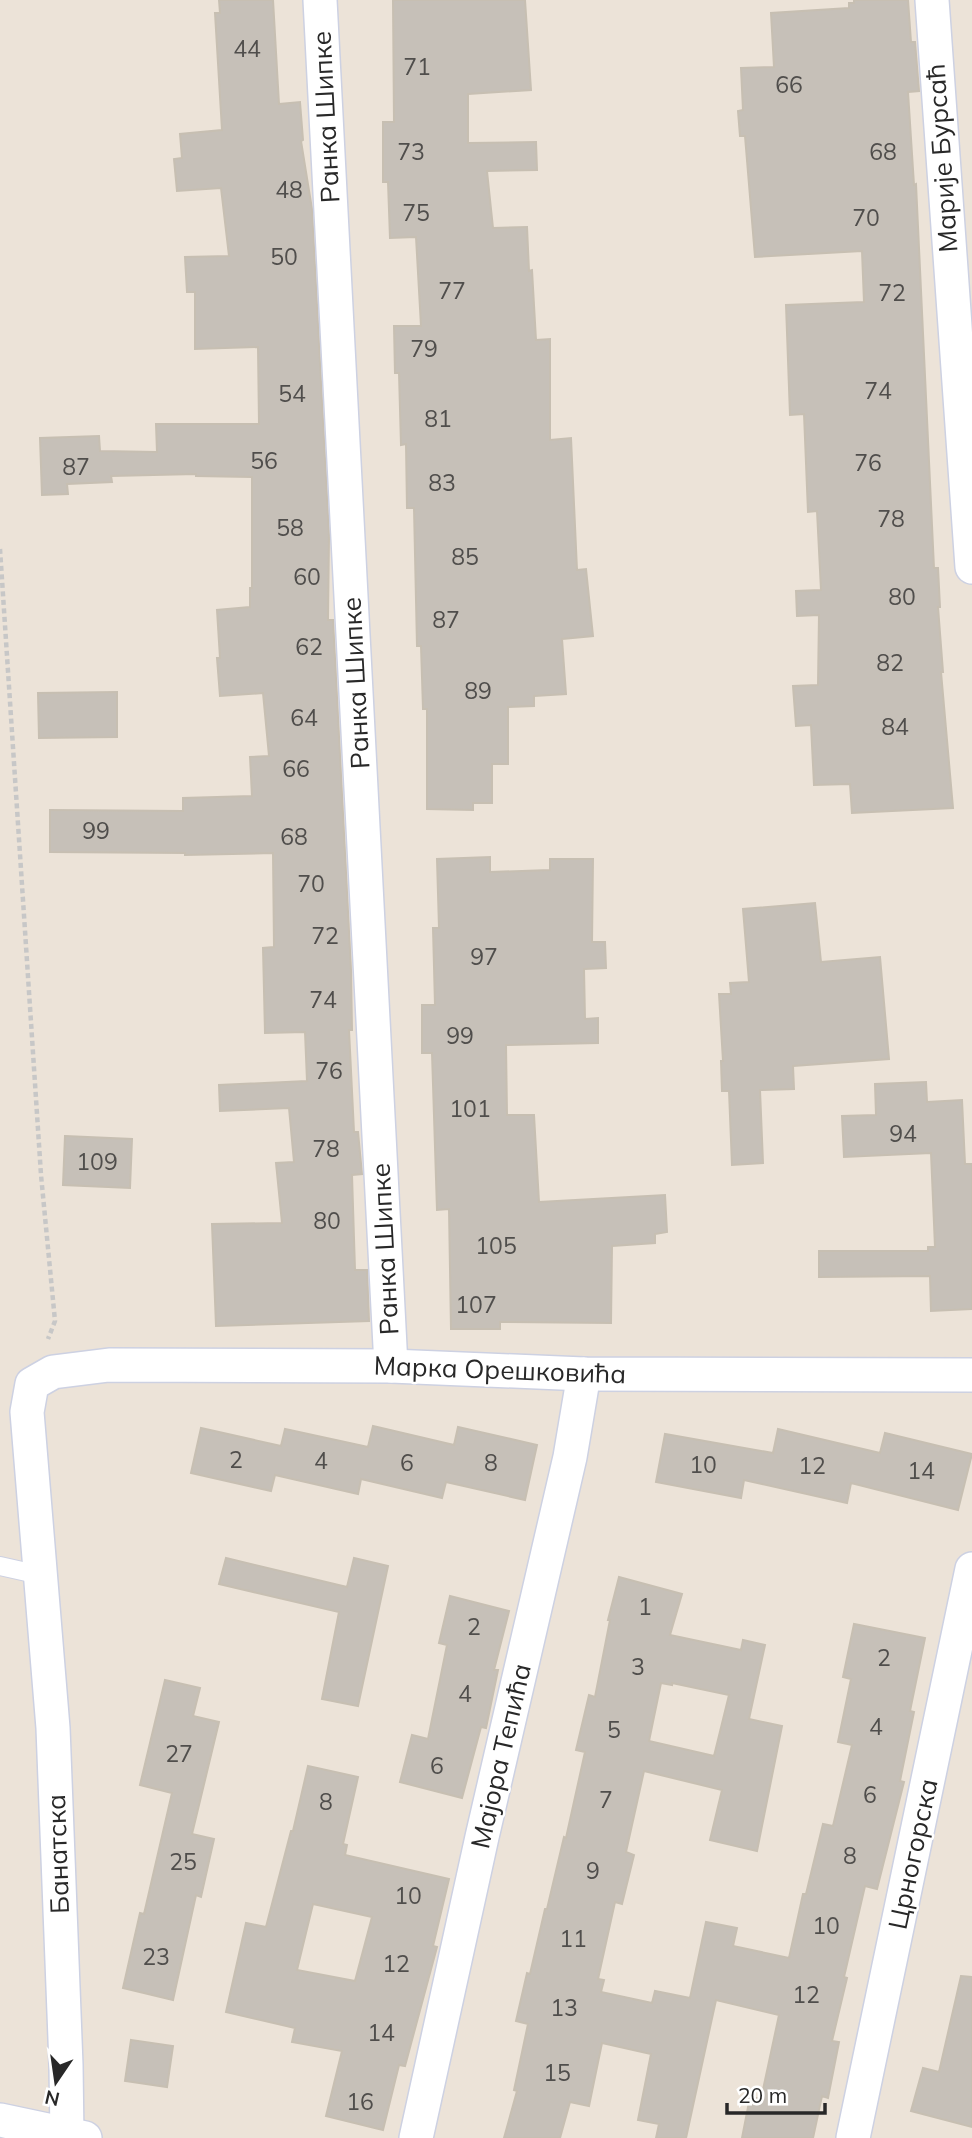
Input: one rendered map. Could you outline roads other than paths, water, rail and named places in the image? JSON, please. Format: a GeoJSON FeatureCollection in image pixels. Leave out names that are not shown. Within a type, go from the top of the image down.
{"type":"FeatureCollection","features":[{"type":"Feature","properties":{"kind":"street","name":"Ранка Шипке"},"geometry":{"type":"LineString","coordinates":[[320,0],[391,1366]]}},
{"type":"Feature","properties":{"kind":"street","name":"Марије Бурсаћ"},"geometry":{"type":"LineString","coordinates":[[932,0],[972,567]]}},
{"type":"Feature","properties":{"kind":"street","name":"Марка Орешковића"},"geometry":{"type":"LineString","coordinates":[[32,1384],[53,1372],[108,1365],[391,1366],[584,1374],[972,1375]]}},
{"type":"Feature","properties":{"kind":"street","name":"Мајора Тепића"},"geometry":{"type":"LineString","coordinates":[[416,2138],[485,1823],[567,1471],[584,1374]]}},
{"type":"Feature","properties":{"kind":"street","name":"Банатска"},"geometry":{"type":"LineString","coordinates":[[0,2120],[73,2137],[66,2065],[53,1728],[27,1412],[32,1384]]}},
{"type":"Feature","properties":{"kind":"street","name":"Црногорска"},"geometry":{"type":"LineString","coordinates":[[853,2138],[972,1569]]}},
{"type":"Feature","properties":{"kind":"lane"},"geometry":{"type":"LineString","coordinates":[[0,1566],[40,1575]]}}]}
